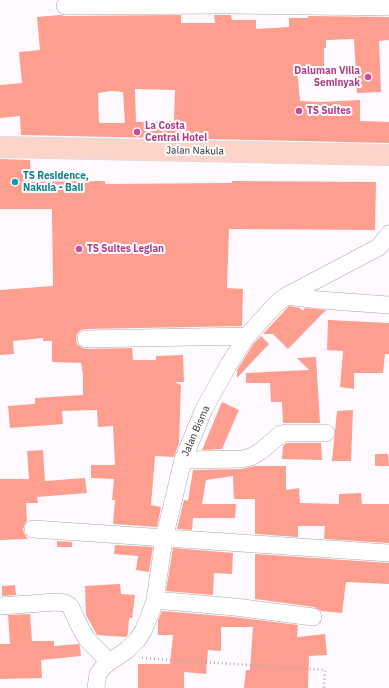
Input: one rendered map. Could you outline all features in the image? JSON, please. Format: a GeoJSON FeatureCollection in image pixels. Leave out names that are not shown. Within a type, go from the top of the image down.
{"type":"FeatureCollection","features":[{"type":"Feature","properties":{"kind":"main road","name":"Jalan Nakula"},"geometry":{"type":"LineString","coordinates":[[0,147],[389,155]]}},
{"type":"Feature","properties":{"kind":"street"},"geometry":{"type":"LineString","coordinates":[[66,6],[229,5],[389,7]]}},
{"type":"Feature","properties":{"kind":"street","name":"Jalan Bisma"},"geometry":{"type":"LineString","coordinates":[[96,688],[98,674],[104,666],[127,650],[138,639],[144,629],[155,600],[164,539],[183,460],[194,432],[216,387],[247,336],[276,304],[286,296],[379,247],[389,234]]}},
{"type":"Feature","properties":{"kind":"street"},"geometry":{"type":"LineString","coordinates":[[286,296],[389,305]]}},
{"type":"Feature","properties":{"kind":"street"},"geometry":{"type":"LineString","coordinates":[[86,339],[247,336]]}},
{"type":"Feature","properties":{"kind":"street"},"geometry":{"type":"LineString","coordinates":[[183,460],[241,459],[251,457],[261,451],[281,434],[326,433]]}},
{"type":"Feature","properties":{"kind":"street"},"geometry":{"type":"LineString","coordinates":[[33,530],[389,553]]}},
{"type":"Feature","properties":{"kind":"street"},"geometry":{"type":"LineString","coordinates":[[155,600],[235,607],[313,617]]}},
{"type":"Feature","properties":{"kind":"street"},"geometry":{"type":"LineString","coordinates":[[0,606],[56,602],[65,603],[70,606],[87,639],[113,659]]}},
{"type":"Feature","properties":{"kind":"path"},"geometry":{"type":"LineString","coordinates":[[113,659],[325,670],[324,688]]}},
{"type":"Feature","properties":{"kind":"building"},"geometry":{"type":"Polygon","coordinates":[[[60,15],[181,15],[181,23],[215,23],[214,15],[231,15],[232,20],[256,20],[256,29],[289,27],[289,18],[308,18],[308,16],[389,17],[389,40],[379,41],[381,92],[357,93],[354,39],[326,40],[326,48],[324,48],[324,69],[297,69],[300,101],[321,102],[360,100],[360,121],[389,122],[389,143],[21,135],[20,116],[0,118],[0,85],[22,83],[19,52],[40,50],[37,17],[60,15]],[[135,89],[136,122],[174,121],[175,90],[135,89]],[[111,91],[98,93],[99,123],[125,123],[123,92],[111,91]]]}},
{"type":"Feature","properties":{"kind":"building"},"geometry":{"type":"Polygon","coordinates":[[[0,159],[30,160],[31,182],[105,181],[105,184],[232,183],[232,181],[376,182],[375,230],[229,229],[227,288],[243,289],[242,326],[86,329],[81,330],[77,334],[77,344],[82,348],[132,348],[133,360],[156,360],[156,356],[183,355],[184,382],[175,382],[181,385],[179,443],[174,457],[155,456],[151,505],[161,507],[157,527],[113,524],[115,500],[112,500],[114,479],[91,478],[91,465],[115,465],[113,426],[98,427],[97,410],[62,411],[63,424],[10,428],[8,406],[35,404],[35,398],[83,395],[83,375],[81,363],[52,362],[52,341],[43,341],[43,338],[13,341],[14,354],[0,355],[0,290],[53,286],[52,209],[0,209],[0,159]]]}},
{"type":"Feature","properties":{"kind":"building"},"geometry":{"type":"Polygon","coordinates":[[[289,306],[300,308],[303,311],[305,308],[326,310],[288,349],[273,334],[263,334],[289,306]]]}},
{"type":"Feature","properties":{"kind":"building"},"geometry":{"type":"Polygon","coordinates":[[[328,320],[389,323],[389,354],[385,354],[383,373],[354,373],[354,389],[340,387],[343,351],[327,350],[328,320]]]}},
{"type":"Feature","properties":{"kind":"building"},"geometry":{"type":"Polygon","coordinates":[[[261,336],[269,344],[237,378],[237,370],[254,343],[261,336]]]}},
{"type":"Feature","properties":{"kind":"building"},"geometry":{"type":"Polygon","coordinates":[[[316,357],[320,423],[283,423],[282,402],[271,402],[270,383],[246,383],[246,373],[309,370],[297,358],[316,357]]]}},
{"type":"Feature","properties":{"kind":"building"},"geometry":{"type":"Polygon","coordinates":[[[222,402],[239,410],[222,449],[202,450],[222,402]]]}},
{"type":"Feature","properties":{"kind":"building"},"geometry":{"type":"Polygon","coordinates":[[[353,410],[351,461],[332,461],[337,411],[353,410]]]}},
{"type":"Feature","properties":{"kind":"building"},"geometry":{"type":"Polygon","coordinates":[[[286,443],[321,443],[322,460],[282,459],[283,446],[286,443]]]}},
{"type":"Feature","properties":{"kind":"building"},"geometry":{"type":"Polygon","coordinates":[[[43,450],[45,481],[85,478],[87,493],[37,497],[38,503],[26,503],[27,521],[23,529],[28,539],[0,540],[0,479],[29,479],[27,451],[43,450]]]}},
{"type":"Feature","properties":{"kind":"building"},"geometry":{"type":"Polygon","coordinates":[[[375,454],[388,454],[389,466],[375,466],[375,454]]]}},
{"type":"Feature","properties":{"kind":"building"},"geometry":{"type":"Polygon","coordinates":[[[255,466],[286,466],[286,490],[299,488],[300,503],[339,504],[339,494],[361,493],[362,504],[389,504],[389,543],[324,539],[325,526],[298,526],[298,537],[255,534],[255,499],[234,499],[233,476],[206,480],[202,504],[236,504],[235,518],[193,518],[192,530],[177,529],[184,500],[188,501],[193,470],[241,469],[255,466]]]}},
{"type":"Feature","properties":{"kind":"building"},"geometry":{"type":"Polygon","coordinates":[[[57,541],[72,542],[72,547],[57,547],[57,541]]]}},
{"type":"Feature","properties":{"kind":"building"},"geometry":{"type":"Polygon","coordinates":[[[115,545],[153,547],[149,572],[136,570],[138,556],[114,554],[115,545]]]}},
{"type":"Feature","properties":{"kind":"building"},"geometry":{"type":"Polygon","coordinates":[[[173,548],[233,553],[232,574],[214,573],[213,595],[166,591],[173,548]]]}},
{"type":"Feature","properties":{"kind":"building"},"geometry":{"type":"Polygon","coordinates":[[[255,554],[389,563],[389,584],[346,582],[342,613],[321,611],[314,607],[255,599],[255,554]]]}},
{"type":"Feature","properties":{"kind":"building"},"geometry":{"type":"Polygon","coordinates":[[[120,584],[121,594],[135,595],[132,618],[129,618],[128,634],[126,637],[97,635],[86,615],[85,586],[120,584]]]}},
{"type":"Feature","properties":{"kind":"building"},"geometry":{"type":"Polygon","coordinates":[[[15,585],[16,595],[2,596],[2,586],[15,585]]]}},
{"type":"Feature","properties":{"kind":"building"},"geometry":{"type":"Polygon","coordinates":[[[162,611],[234,617],[298,625],[297,637],[325,634],[327,655],[309,656],[308,688],[244,688],[246,670],[250,670],[253,627],[221,627],[221,651],[208,650],[206,674],[184,672],[184,688],[138,688],[138,664],[170,664],[173,635],[158,635],[158,620],[162,611]]]}},
{"type":"Feature","properties":{"kind":"building"},"geometry":{"type":"Polygon","coordinates":[[[30,614],[32,641],[54,641],[54,646],[79,644],[81,656],[41,660],[42,678],[0,679],[0,644],[10,644],[8,615],[30,614]]]}},
{"type":"Feature","properties":{"kind":"place","name":"Daluman Villa Seminyak"},"geometry":{"type":"Point","coordinates":[368,77]}},
{"type":"Feature","properties":{"kind":"place","name":"TS Suites"},"geometry":{"type":"Point","coordinates":[299,111]}},
{"type":"Feature","properties":{"kind":"place","name":"La Costa Central Hotel"},"geometry":{"type":"Point","coordinates":[137,132]}},
{"type":"Feature","properties":{"kind":"place","name":"TS Residence, Nakula - Bali"},"geometry":{"type":"Point","coordinates":[15,182]}},
{"type":"Feature","properties":{"kind":"place","name":"TS Suites Legian"},"geometry":{"type":"Point","coordinates":[79,249]}}]}
